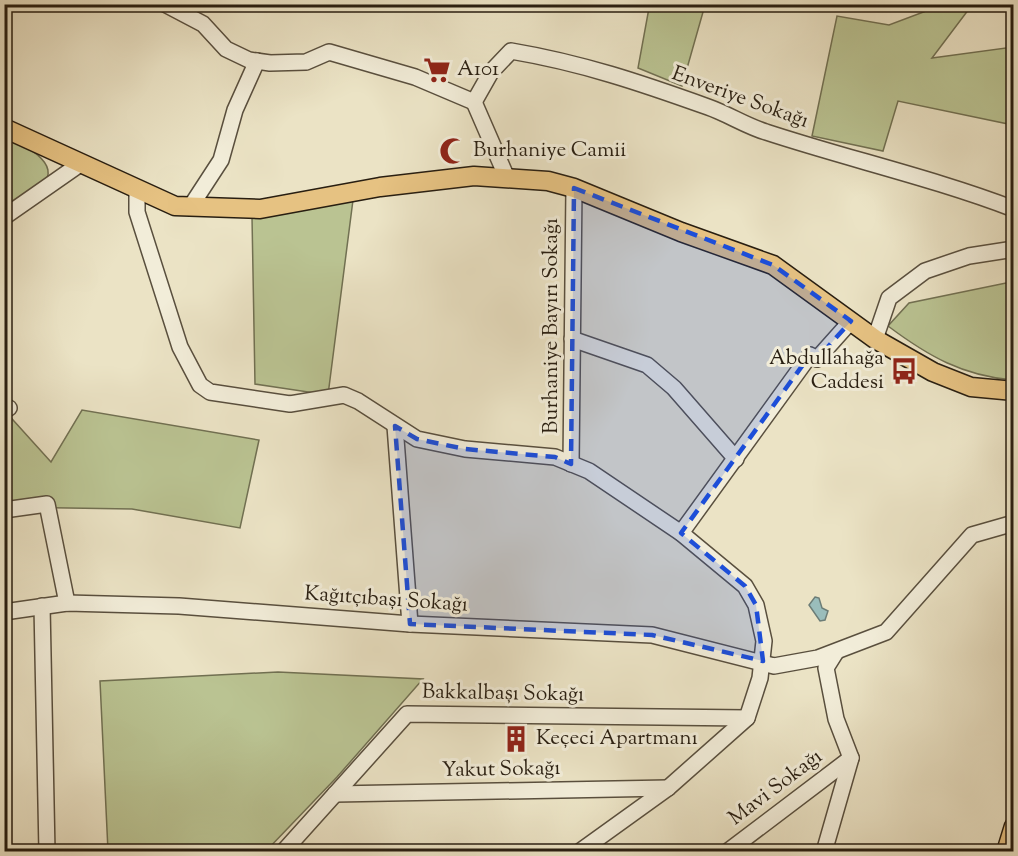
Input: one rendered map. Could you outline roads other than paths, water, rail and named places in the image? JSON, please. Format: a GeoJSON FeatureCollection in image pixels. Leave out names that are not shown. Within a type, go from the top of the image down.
{"type":"FeatureCollection","features":[{"type":"Feature","properties":{"kind":"main road"},"geometry":{"type":"LineString","coordinates":[[4,128],[175,206],[260,209],[380,187],[474,176],[548,181],[574,188],[681,232],[773,265],[875,339],[933,372],[992,391],[1014,391]]}},
{"type":"Feature","properties":{"kind":"main road"},"geometry":{"type":"LineString","coordinates":[[1006,852],[1014,826]]}},
{"type":"Feature","properties":{"kind":"street"},"geometry":{"type":"LineString","coordinates":[[165,4],[203,24],[226,49],[258,61],[306,62],[329,52],[415,77],[474,102],[507,178]]}},
{"type":"Feature","properties":{"kind":"street","name":"Enveriye Sokağı"},"geometry":{"type":"LineString","coordinates":[[474,102],[490,72],[512,51],[546,57],[603,70],[710,108],[763,132],[959,188],[1014,209]]}},
{"type":"Feature","properties":{"kind":"street"},"geometry":{"type":"LineString","coordinates":[[191,206],[221,160],[235,110],[258,61]]}},
{"type":"Feature","properties":{"kind":"street"},"geometry":{"type":"LineString","coordinates":[[4,217],[80,164]]}},
{"type":"Feature","properties":{"kind":"street","name":"Burhaniye Bayırı Sokağı"},"geometry":{"type":"LineString","coordinates":[[572,464],[574,188]]}},
{"type":"Feature","properties":{"kind":"street"},"geometry":{"type":"LineString","coordinates":[[137,189],[137,212],[180,347],[200,385],[210,392],[290,404],[344,394],[374,410],[417,439],[465,449],[555,457],[590,471],[681,533],[745,586],[756,605],[764,641],[763,661],[747,718],[708,755],[668,788],[579,852]]}},
{"type":"Feature","properties":{"kind":"street"},"geometry":{"type":"LineString","coordinates":[[875,339],[889,298],[925,271],[969,256],[1014,249]]}},
{"type":"Feature","properties":{"kind":"street"},"geometry":{"type":"LineString","coordinates":[[681,533],[810,355],[817,360],[851,321]]}},
{"type":"Feature","properties":{"kind":"street"},"geometry":{"type":"LineString","coordinates":[[572,339],[647,365],[674,388],[736,459]]}},
{"type":"Feature","properties":{"kind":"street"},"geometry":{"type":"LineString","coordinates":[[395,426],[410,624]]}},
{"type":"Feature","properties":{"kind":"street"},"geometry":{"type":"LineString","coordinates":[[4,510],[47,504],[68,603]]}},
{"type":"Feature","properties":{"kind":"street","name":"Kağıtçıbaşı Sokağı"},"geometry":{"type":"LineString","coordinates":[[4,612],[68,603],[179,606],[410,624],[652,636],[763,661],[774,666],[818,658],[885,632],[972,535],[1014,524]]}},
{"type":"Feature","properties":{"kind":"street"},"geometry":{"type":"LineString","coordinates":[[42,606],[47,852]]}},
{"type":"Feature","properties":{"kind":"street"},"geometry":{"type":"LineString","coordinates":[[824,852],[851,758],[836,719],[826,668],[836,652]]}},
{"type":"Feature","properties":{"kind":"street","name":"Bakkalbaşı Sokağı"},"geometry":{"type":"LineString","coordinates":[[283,852],[407,714],[747,718]]}},
{"type":"Feature","properties":{"kind":"street","name":"Mavi Sokağı"},"geometry":{"type":"LineString","coordinates":[[727,852],[851,758]]}},
{"type":"Feature","properties":{"kind":"street","name":"Yakut Sokağı"},"geometry":{"type":"LineString","coordinates":[[335,794],[668,788]]}},
{"type":"Feature","properties":{"kind":"water"},"geometry":{"type":"Polygon","coordinates":[[[815,597],[819,598],[822,608],[828,611],[825,620],[820,621],[809,605],[815,597]]]}},
{"type":"Feature","properties":{"kind":"place","name":"A101"},"geometry":{"type":"Point","coordinates":[437,70]}},
{"type":"Feature","properties":{"kind":"place","name":"Burhaniye Camii"},"geometry":{"type":"Point","coordinates":[453,151]}},
{"type":"Feature","properties":{"kind":"place","name":"Abdullahağa Caddesi"},"geometry":{"type":"Point","coordinates":[904,371]}},
{"type":"Feature","properties":{"kind":"place","name":"Keçeci Apartmanı"},"geometry":{"type":"Point","coordinates":[516,739]}}]}
